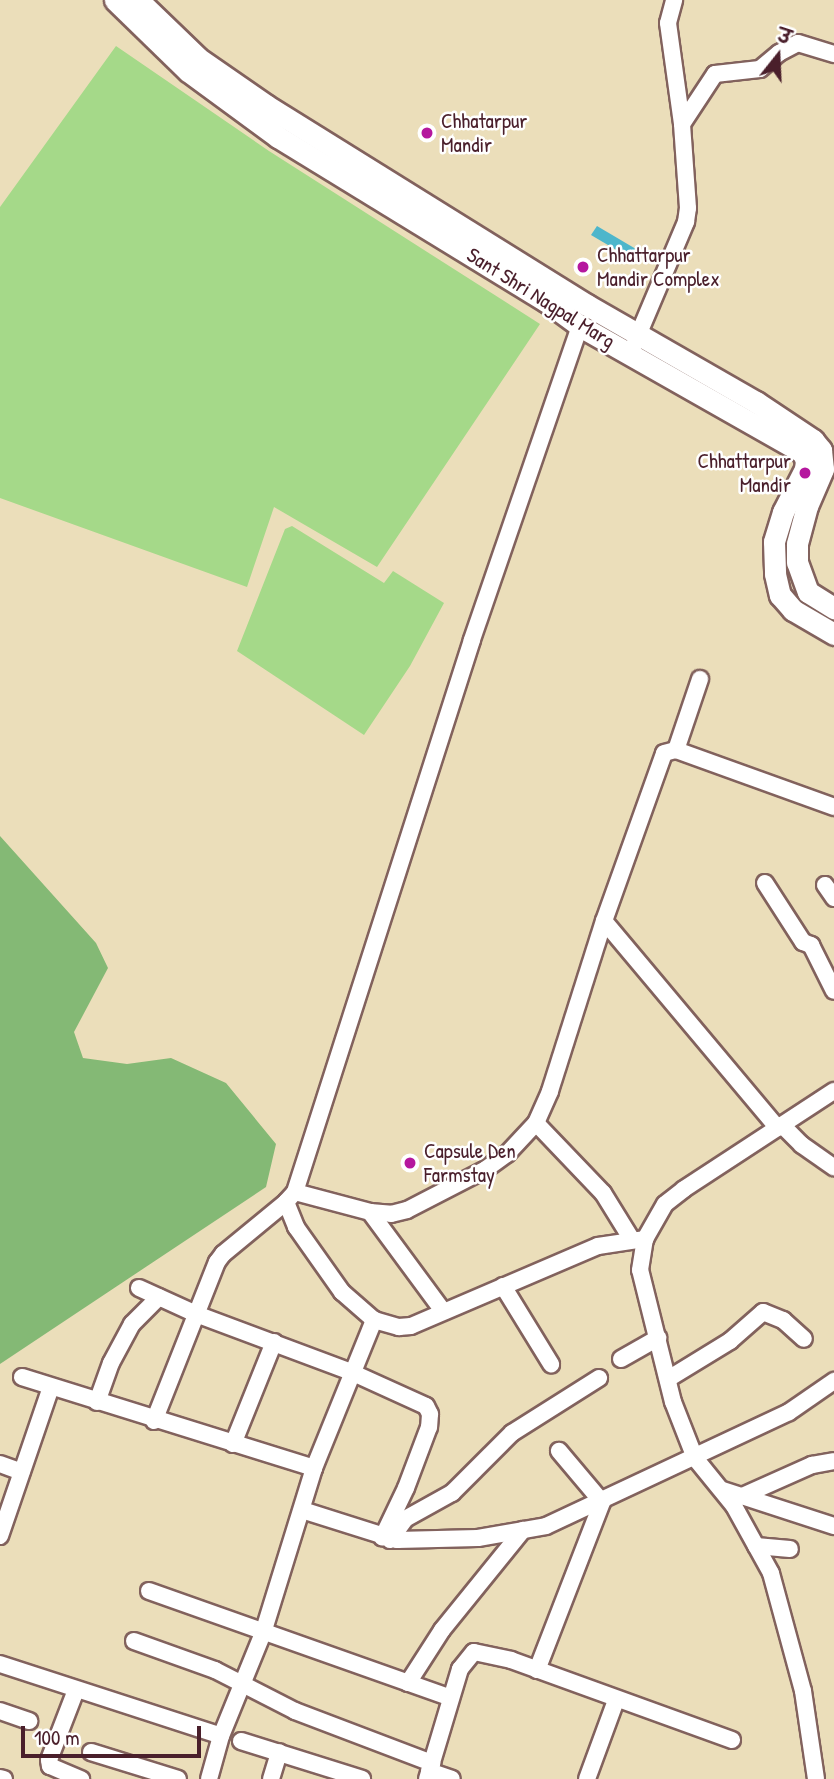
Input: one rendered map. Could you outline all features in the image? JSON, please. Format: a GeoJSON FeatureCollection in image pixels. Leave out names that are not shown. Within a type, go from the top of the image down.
{"type":"FeatureCollection","features":[{"type":"Feature","properties":{"kind":"main road","name":"Sant Shri Nagpal Marg"},"geometry":{"type":"LineString","coordinates":[[115,0],[188,71],[278,137],[338,162],[635,344],[802,452],[806,460],[805,469],[783,512],[774,542],[775,574],[780,595],[793,610],[834,634]]}},
{"type":"Feature","properties":{"kind":"main road","name":"Sant Shri Nagpal Marg"},"geometry":{"type":"LineString","coordinates":[[138,0],[198,58],[338,162],[580,326],[635,344],[756,402],[813,440],[821,450],[823,469],[807,506],[797,544],[797,562],[808,592],[834,608]]}},
{"type":"Feature","properties":{"kind":"street"},"geometry":{"type":"LineString","coordinates":[[635,344],[686,222],[689,193],[668,23],[674,0]]}},
{"type":"Feature","properties":{"kind":"street"},"geometry":{"type":"LineString","coordinates":[[682,124],[715,74],[760,69],[779,53],[798,43],[834,54]]}},
{"type":"Feature","properties":{"kind":"street"},"geometry":{"type":"LineString","coordinates":[[580,326],[472,640],[290,1197],[296,1227],[325,1271],[359,1310],[374,1320],[399,1327],[411,1326],[598,1246],[639,1240],[665,1204],[684,1189],[834,1091]]}},
{"type":"Feature","properties":{"kind":"street"},"geometry":{"type":"LineString","coordinates":[[676,750],[701,679]]}},
{"type":"Feature","properties":{"kind":"street"},"geometry":{"type":"LineString","coordinates":[[290,1197],[370,1212],[391,1214],[407,1210],[449,1190],[507,1154],[536,1123],[550,1091],[604,921],[660,759],[668,751],[676,750],[834,807]]}},
{"type":"Feature","properties":{"kind":"street"},"geometry":{"type":"LineString","coordinates":[[765,883],[803,942],[811,945],[834,991]]}},
{"type":"Feature","properties":{"kind":"street"},"geometry":{"type":"LineString","coordinates":[[604,921],[780,1127],[834,1167]]}},
{"type":"Feature","properties":{"kind":"street"},"geometry":{"type":"LineString","coordinates":[[536,1123],[603,1192],[639,1240],[640,1270],[673,1402],[695,1458],[734,1506],[771,1573],[803,1691],[816,1779]]}},
{"type":"Feature","properties":{"kind":"street"},"geometry":{"type":"LineString","coordinates":[[154,1421],[223,1254],[290,1197]]}},
{"type":"Feature","properties":{"kind":"street"},"geometry":{"type":"LineString","coordinates":[[370,1212],[443,1311]]}},
{"type":"Feature","properties":{"kind":"street"},"geometry":{"type":"LineString","coordinates":[[503,1286],[551,1364]]}},
{"type":"Feature","properties":{"kind":"street"},"geometry":{"type":"LineString","coordinates":[[139,1288],[196,1314],[415,1398],[426,1406],[430,1414],[386,1539]]}},
{"type":"Feature","properties":{"kind":"street"},"geometry":{"type":"LineString","coordinates":[[97,1402],[127,1333],[136,1318],[159,1297]]}},
{"type":"Feature","properties":{"kind":"street"},"geometry":{"type":"LineString","coordinates":[[668,1379],[730,1341],[764,1312],[783,1320],[804,1339]]}},
{"type":"Feature","properties":{"kind":"street"},"geometry":{"type":"LineString","coordinates":[[209,1779],[221,1736],[262,1633],[314,1468],[374,1320]]}},
{"type":"Feature","properties":{"kind":"street"},"geometry":{"type":"LineString","coordinates":[[621,1359],[658,1339]]}},
{"type":"Feature","properties":{"kind":"street"},"geometry":{"type":"LineString","coordinates":[[233,1444],[274,1342]]}},
{"type":"Feature","properties":{"kind":"street"},"geometry":{"type":"LineString","coordinates":[[22,1377],[154,1421],[314,1468]]}},
{"type":"Feature","properties":{"kind":"street"},"geometry":{"type":"LineString","coordinates":[[386,1539],[405,1519],[452,1493],[512,1433],[599,1378]]}},
{"type":"Feature","properties":{"kind":"street"},"geometry":{"type":"LineString","coordinates":[[302,1510],[386,1539],[429,1541],[478,1538],[546,1526],[789,1412],[833,1383]]}},
{"type":"Feature","properties":{"kind":"street"},"geometry":{"type":"LineString","coordinates":[[0,1536],[4,1513],[22,1472],[51,1387]]}},
{"type":"Feature","properties":{"kind":"street"},"geometry":{"type":"LineString","coordinates":[[559,1451],[602,1502]]}},
{"type":"Feature","properties":{"kind":"street"},"geometry":{"type":"LineString","coordinates":[[740,1497],[811,1465],[834,1461]]}},
{"type":"Feature","properties":{"kind":"street"},"geometry":{"type":"LineString","coordinates":[[0,1464],[22,1472]]}},
{"type":"Feature","properties":{"kind":"street"},"geometry":{"type":"LineString","coordinates":[[718,1488],[834,1526]]}},
{"type":"Feature","properties":{"kind":"street"},"geometry":{"type":"LineString","coordinates":[[537,1670],[602,1502]]}},
{"type":"Feature","properties":{"kind":"street"},"geometry":{"type":"LineString","coordinates":[[408,1683],[442,1630],[523,1530]]}},
{"type":"Feature","properties":{"kind":"street"},"geometry":{"type":"LineString","coordinates":[[756,1546],[790,1549]]}},
{"type":"Feature","properties":{"kind":"street"},"geometry":{"type":"LineString","coordinates":[[149,1591],[451,1698]]}},
{"type":"Feature","properties":{"kind":"street"},"geometry":{"type":"LineString","coordinates":[[134,1641],[207,1667],[295,1711],[452,1779]]}},
{"type":"Feature","properties":{"kind":"street"},"geometry":{"type":"LineString","coordinates":[[429,1771],[460,1670],[474,1652],[511,1660],[732,1740]]}},
{"type":"Feature","properties":{"kind":"street"},"geometry":{"type":"LineString","coordinates":[[0,1664],[221,1736]]}},
{"type":"Feature","properties":{"kind":"street"},"geometry":{"type":"LineString","coordinates":[[76,1690],[49,1760],[50,1766],[81,1779]]}},
{"type":"Feature","properties":{"kind":"street"},"geometry":{"type":"LineString","coordinates":[[587,1779],[616,1700]]}},
{"type":"Feature","properties":{"kind":"street"},"geometry":{"type":"LineString","coordinates":[[0,1711],[29,1721]]}},
{"type":"Feature","properties":{"kind":"street"},"geometry":{"type":"LineString","coordinates":[[240,1741],[362,1779]]}},
{"type":"Feature","properties":{"kind":"street"},"geometry":{"type":"LineString","coordinates":[[91,1752],[177,1779]]}},
{"type":"Feature","properties":{"kind":"street"},"geometry":{"type":"LineString","coordinates":[[271,1779],[279,1752]]}},
{"type":"Feature","properties":{"kind":"green space"},"geometry":{"type":"Polygon","coordinates":[[[116,46],[269,151],[540,324],[377,567],[274,507],[247,587],[0,498],[0,207],[116,46]]]}},
{"type":"Feature","properties":{"kind":"green space"},"geometry":{"type":"Polygon","coordinates":[[[292,526],[384,583],[393,571],[444,603],[410,666],[364,735],[237,651],[285,529],[292,526]]]}},
{"type":"Feature","properties":{"kind":"green space"},"geometry":{"type":"Polygon","coordinates":[[[0,836],[96,943],[108,968],[74,1032],[83,1058],[127,1064],[171,1058],[226,1083],[276,1144],[266,1187],[0,1364],[0,836]]]}},
{"type":"Feature","properties":{"kind":"water"},"geometry":{"type":"Polygon","coordinates":[[[597,226],[641,252],[635,261],[591,235],[597,226]]]}},
{"type":"Feature","properties":{"kind":"place","name":"Chhatarpur Mandir"},"geometry":{"type":"Point","coordinates":[427,133]}},
{"type":"Feature","properties":{"kind":"place","name":"Chhattarpur Mandir Complex"},"geometry":{"type":"Point","coordinates":[583,267]}},
{"type":"Feature","properties":{"kind":"place","name":"Chhattarpur Mandir"},"geometry":{"type":"Point","coordinates":[805,473]}},
{"type":"Feature","properties":{"kind":"place","name":"Capsule Den Farmstay"},"geometry":{"type":"Point","coordinates":[410,1163]}}]}
